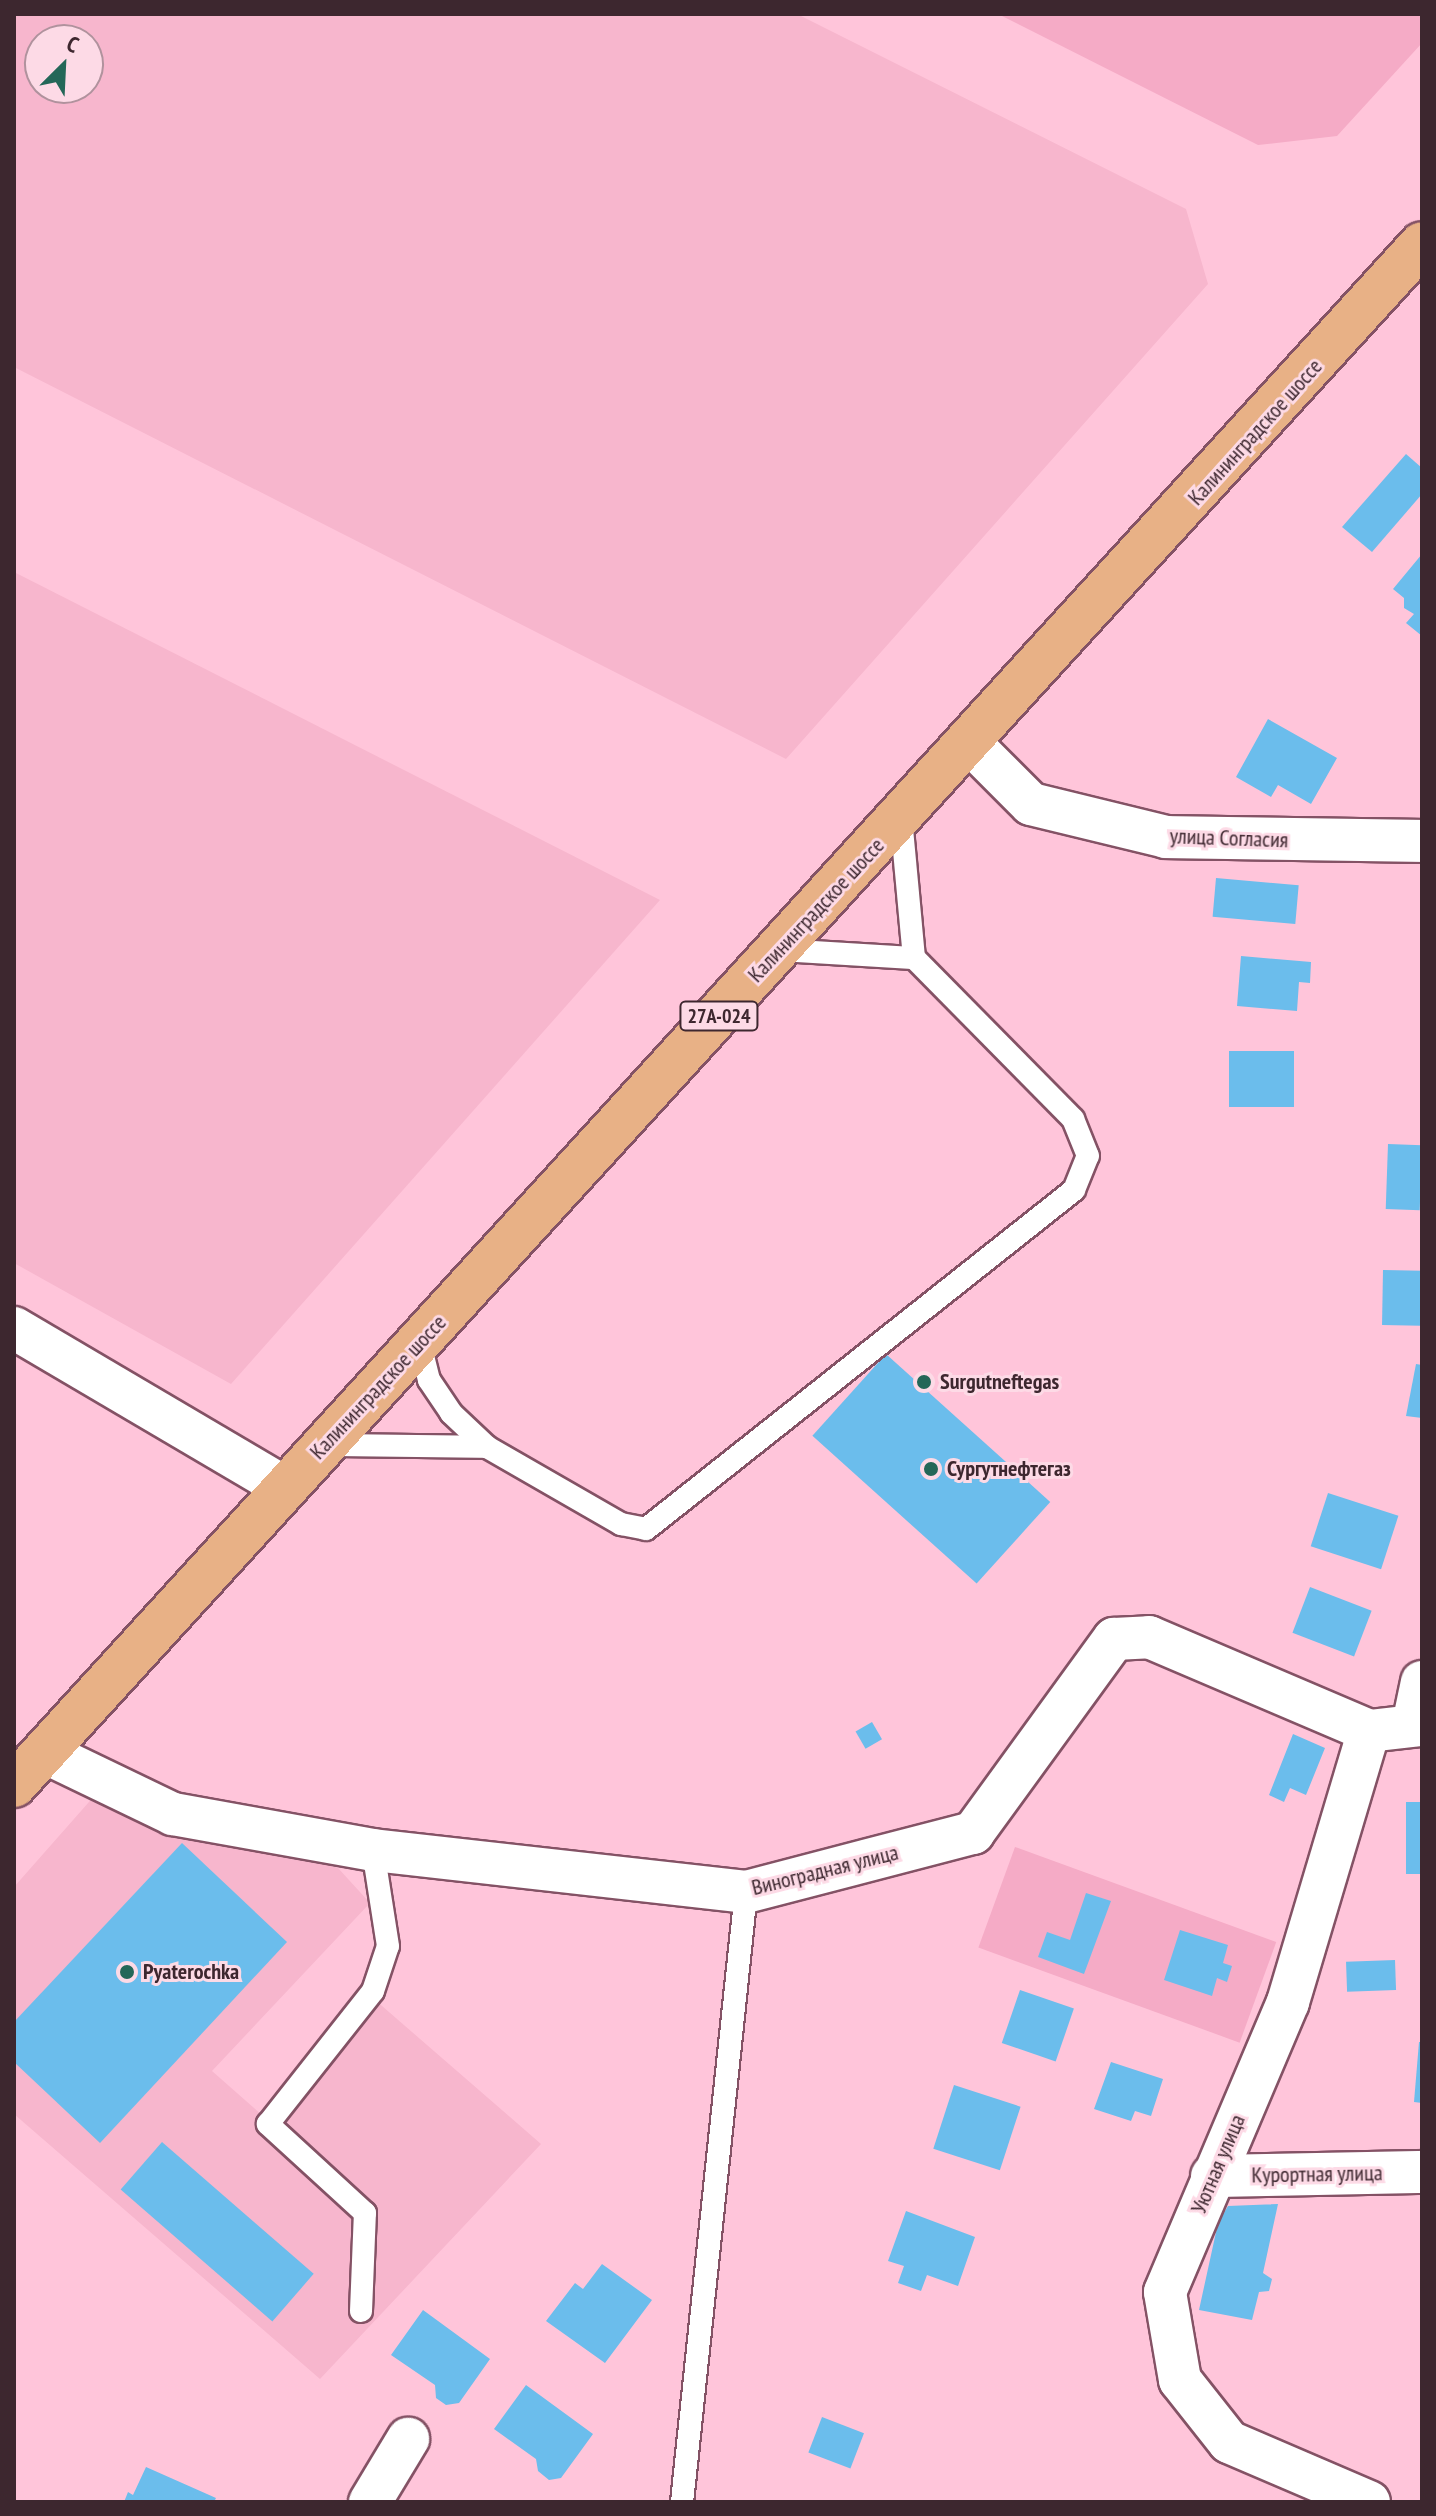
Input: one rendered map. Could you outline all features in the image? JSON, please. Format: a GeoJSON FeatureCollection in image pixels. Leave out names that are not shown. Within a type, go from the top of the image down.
{"type":"FeatureCollection","features":[{"type":"Feature","properties":{"kind":"main road","name":"Калининградское шоссе"},"geometry":{"type":"LineString","coordinates":[[14,1785],[284,1487],[420,1344],[970,743],[1422,244]]}},
{"type":"Feature","properties":{"kind":"street","name":"улица Согласия"},"geometry":{"type":"LineString","coordinates":[[970,743],[1031,804],[1166,837],[1422,841]]}},
{"type":"Feature","properties":{"kind":"street"},"geometry":{"type":"LineString","coordinates":[[14,1328],[284,1487]]}},
{"type":"Feature","properties":{"kind":"street","name":"Виноградная улица"},"geometry":{"type":"LineString","coordinates":[[44,1752],[173,1814],[373,1850],[746,1892],[973,1833],[1114,1639],[1149,1637],[1369,1731]]}},
{"type":"Feature","properties":{"kind":"street"},"geometry":{"type":"LineString","coordinates":[[1369,1731],[1418,1725],[1422,1682]]}},
{"type":"Feature","properties":{"kind":"street","name":"Уютная улица"},"geometry":{"type":"LineString","coordinates":[[1369,1731],[1288,2002],[1165,2292],[1180,2380],[1229,2442],[1369,2502]]}},
{"type":"Feature","properties":{"kind":"street","name":"Курортная улица"},"geometry":{"type":"LineString","coordinates":[[1212,2176],[1422,2172]]}},
{"type":"Feature","properties":{"kind":"street"},"geometry":{"type":"LineString","coordinates":[[370,2502],[408,2439]]}},
{"type":"Feature","properties":{"kind":"lane"},"geometry":{"type":"LineString","coordinates":[[420,1344],[429,1380],[451,1413],[487,1447],[621,1524],[646,1529],[1074,1190],[1088,1156],[1073,1119],[914,958],[901,818]]}},
{"type":"Feature","properties":{"kind":"lane"},"geometry":{"type":"LineString","coordinates":[[779,950],[914,958]]}},
{"type":"Feature","properties":{"kind":"lane"},"geometry":{"type":"LineString","coordinates":[[326,1445],[487,1447]]}},
{"type":"Feature","properties":{"kind":"lane"},"geometry":{"type":"LineString","coordinates":[[361,2311],[365,2213],[268,2124],[373,1991],[388,1946],[373,1850]]}},
{"type":"Feature","properties":{"kind":"lane"},"geometry":{"type":"LineString","coordinates":[[682,2502],[746,1892]]}},
{"type":"Feature","properties":{"kind":"shaded area"},"geometry":{"type":"Polygon","coordinates":[[[14,14],[797,14],[1186,209],[1208,284],[786,759],[14,367],[14,14]]]}},
{"type":"Feature","properties":{"kind":"shaded area"},"geometry":{"type":"Polygon","coordinates":[[[998,14],[1422,14],[1422,43],[1337,136],[1258,145],[998,14]]]}},
{"type":"Feature","properties":{"kind":"shaded area"},"geometry":{"type":"Polygon","coordinates":[[[14,572],[660,900],[231,1384],[14,1263],[14,572]]]}},
{"type":"Feature","properties":{"kind":"shaded area"},"geometry":{"type":"Polygon","coordinates":[[[96,1794],[338,1868],[370,1903],[212,2071],[263,2116],[374,1999],[541,2144],[320,2379],[14,2114],[14,1887],[96,1794]]]}},
{"type":"Feature","properties":{"kind":"shaded area"},"geometry":{"type":"Polygon","coordinates":[[[1015,1847],[1276,1942],[1240,2043],[978,1948],[1015,1847]]]}},
{"type":"Feature","properties":{"kind":"building"},"geometry":{"type":"Polygon","coordinates":[[[1406,454],[1422,468],[1422,494],[1372,552],[1342,527],[1406,454]]]}},
{"type":"Feature","properties":{"kind":"building"},"geometry":{"type":"Polygon","coordinates":[[[1422,554],[1422,636],[1406,623],[1414,614],[1404,608],[1404,598],[1393,589],[1422,554]]]}},
{"type":"Feature","properties":{"kind":"building"},"geometry":{"type":"Polygon","coordinates":[[[1268,719],[1337,758],[1311,804],[1278,785],[1271,797],[1236,777],[1268,719]]]}},
{"type":"Feature","properties":{"kind":"building"},"geometry":{"type":"Polygon","coordinates":[[[1216,878],[1299,885],[1295,924],[1213,917],[1216,878]]]}},
{"type":"Feature","properties":{"kind":"building"},"geometry":{"type":"Polygon","coordinates":[[[1241,956],[1311,962],[1310,983],[1299,982],[1297,1011],[1237,1006],[1241,956]]]}},
{"type":"Feature","properties":{"kind":"building"},"geometry":{"type":"Polygon","coordinates":[[[1229,1051],[1294,1051],[1294,1107],[1229,1107],[1229,1051]]]}},
{"type":"Feature","properties":{"kind":"building"},"geometry":{"type":"Polygon","coordinates":[[[1388,1144],[1422,1145],[1420,1210],[1386,1209],[1388,1144]]]}},
{"type":"Feature","properties":{"kind":"building"},"geometry":{"type":"Polygon","coordinates":[[[1383,1270],[1422,1271],[1421,1326],[1382,1325],[1383,1270]]]}},
{"type":"Feature","properties":{"kind":"building","name":"Сургутнефтегаз"},"geometry":{"type":"Polygon","coordinates":[[[886,1354],[1050,1502],[977,1584],[812,1436],[886,1354]]]}},
{"type":"Feature","properties":{"kind":"building"},"geometry":{"type":"Polygon","coordinates":[[[1416,1364],[1422,1365],[1422,1418],[1406,1416],[1416,1364]]]}},
{"type":"Feature","properties":{"kind":"building"},"geometry":{"type":"Polygon","coordinates":[[[1328,1493],[1398,1516],[1381,1569],[1311,1546],[1328,1493]]]}},
{"type":"Feature","properties":{"kind":"building"},"geometry":{"type":"Polygon","coordinates":[[[1310,1587],[1372,1611],[1354,1656],[1292,1633],[1310,1587]]]}},
{"type":"Feature","properties":{"kind":"building"},"geometry":{"type":"Polygon","coordinates":[[[872,1722],[882,1739],[866,1749],[856,1732],[872,1722]]]}},
{"type":"Feature","properties":{"kind":"building"},"geometry":{"type":"Polygon","coordinates":[[[1293,1734],[1325,1748],[1306,1795],[1290,1788],[1284,1802],[1269,1795],[1293,1734]]]}},
{"type":"Feature","properties":{"kind":"building"},"geometry":{"type":"Polygon","coordinates":[[[1406,1802],[1422,1802],[1422,1874],[1406,1874],[1406,1802]]]}},
{"type":"Feature","properties":{"kind":"building"},"geometry":{"type":"Polygon","coordinates":[[[182,1843],[287,1942],[100,2143],[14,2062],[14,2022],[182,1843]]]}},
{"type":"Feature","properties":{"kind":"building"},"geometry":{"type":"Polygon","coordinates":[[[1086,1893],[1111,1901],[1084,1974],[1038,1957],[1047,1932],[1070,1940],[1086,1893]]]}},
{"type":"Feature","properties":{"kind":"building"},"geometry":{"type":"Polygon","coordinates":[[[1180,1930],[1228,1945],[1223,1963],[1232,1966],[1227,1982],[1217,1978],[1212,1996],[1164,1980],[1180,1930]]]}},
{"type":"Feature","properties":{"kind":"building"},"geometry":{"type":"Polygon","coordinates":[[[1395,1960],[1396,1990],[1347,1992],[1346,1962],[1395,1960]]]}},
{"type":"Feature","properties":{"kind":"building"},"geometry":{"type":"Polygon","coordinates":[[[1020,1990],[1074,2009],[1056,2062],[1002,2043],[1020,1990]]]}},
{"type":"Feature","properties":{"kind":"building"},"geometry":{"type":"Polygon","coordinates":[[[1419,2042],[1422,2042],[1422,2103],[1414,2102],[1419,2042]]]}},
{"type":"Feature","properties":{"kind":"building"},"geometry":{"type":"Polygon","coordinates":[[[1111,2062],[1163,2079],[1151,2116],[1135,2111],[1131,2121],[1094,2109],[1111,2062]]]}},
{"type":"Feature","properties":{"kind":"building"},"geometry":{"type":"Polygon","coordinates":[[[954,2085],[1021,2107],[1000,2170],[933,2149],[954,2085]]]}},
{"type":"Feature","properties":{"kind":"building"},"geometry":{"type":"Polygon","coordinates":[[[162,2142],[314,2274],[272,2321],[121,2190],[162,2142]]]}},
{"type":"Feature","properties":{"kind":"building"},"geometry":{"type":"Polygon","coordinates":[[[1278,2204],[1263,2273],[1272,2279],[1269,2291],[1259,2292],[1252,2320],[1199,2310],[1218,2223],[1228,2206],[1278,2204]]]}},
{"type":"Feature","properties":{"kind":"building"},"geometry":{"type":"Polygon","coordinates":[[[906,2211],[975,2237],[958,2286],[927,2275],[921,2291],[898,2283],[904,2266],[888,2261],[906,2211]]]}},
{"type":"Feature","properties":{"kind":"building"},"geometry":{"type":"Polygon","coordinates":[[[602,2264],[652,2300],[605,2363],[546,2321],[575,2283],[583,2289],[602,2264]]]}},
{"type":"Feature","properties":{"kind":"building"},"geometry":{"type":"Polygon","coordinates":[[[423,2310],[490,2359],[459,2403],[446,2405],[436,2398],[435,2385],[391,2355],[423,2310]]]}},
{"type":"Feature","properties":{"kind":"building"},"geometry":{"type":"Polygon","coordinates":[[[526,2385],[593,2434],[561,2478],[549,2480],[538,2471],[536,2459],[494,2429],[526,2385]]]}},
{"type":"Feature","properties":{"kind":"building"},"geometry":{"type":"Polygon","coordinates":[[[822,2417],[864,2433],[850,2469],[808,2452],[822,2417]]]}},
{"type":"Feature","properties":{"kind":"building"},"geometry":{"type":"Polygon","coordinates":[[[146,2467],[216,2498],[214,2502],[124,2502],[128,2492],[133,2495],[146,2467]]]}},
{"type":"Feature","properties":{"kind":"place","name":"Surgutneftegas"},"geometry":{"type":"Point","coordinates":[924,1382]}},
{"type":"Feature","properties":{"kind":"place","name":"Сургутнефтегаз"},"geometry":{"type":"Point","coordinates":[931,1469]}},
{"type":"Feature","properties":{"kind":"place","name":"Pyaterochka"},"geometry":{"type":"Point","coordinates":[127,1972]}}]}
